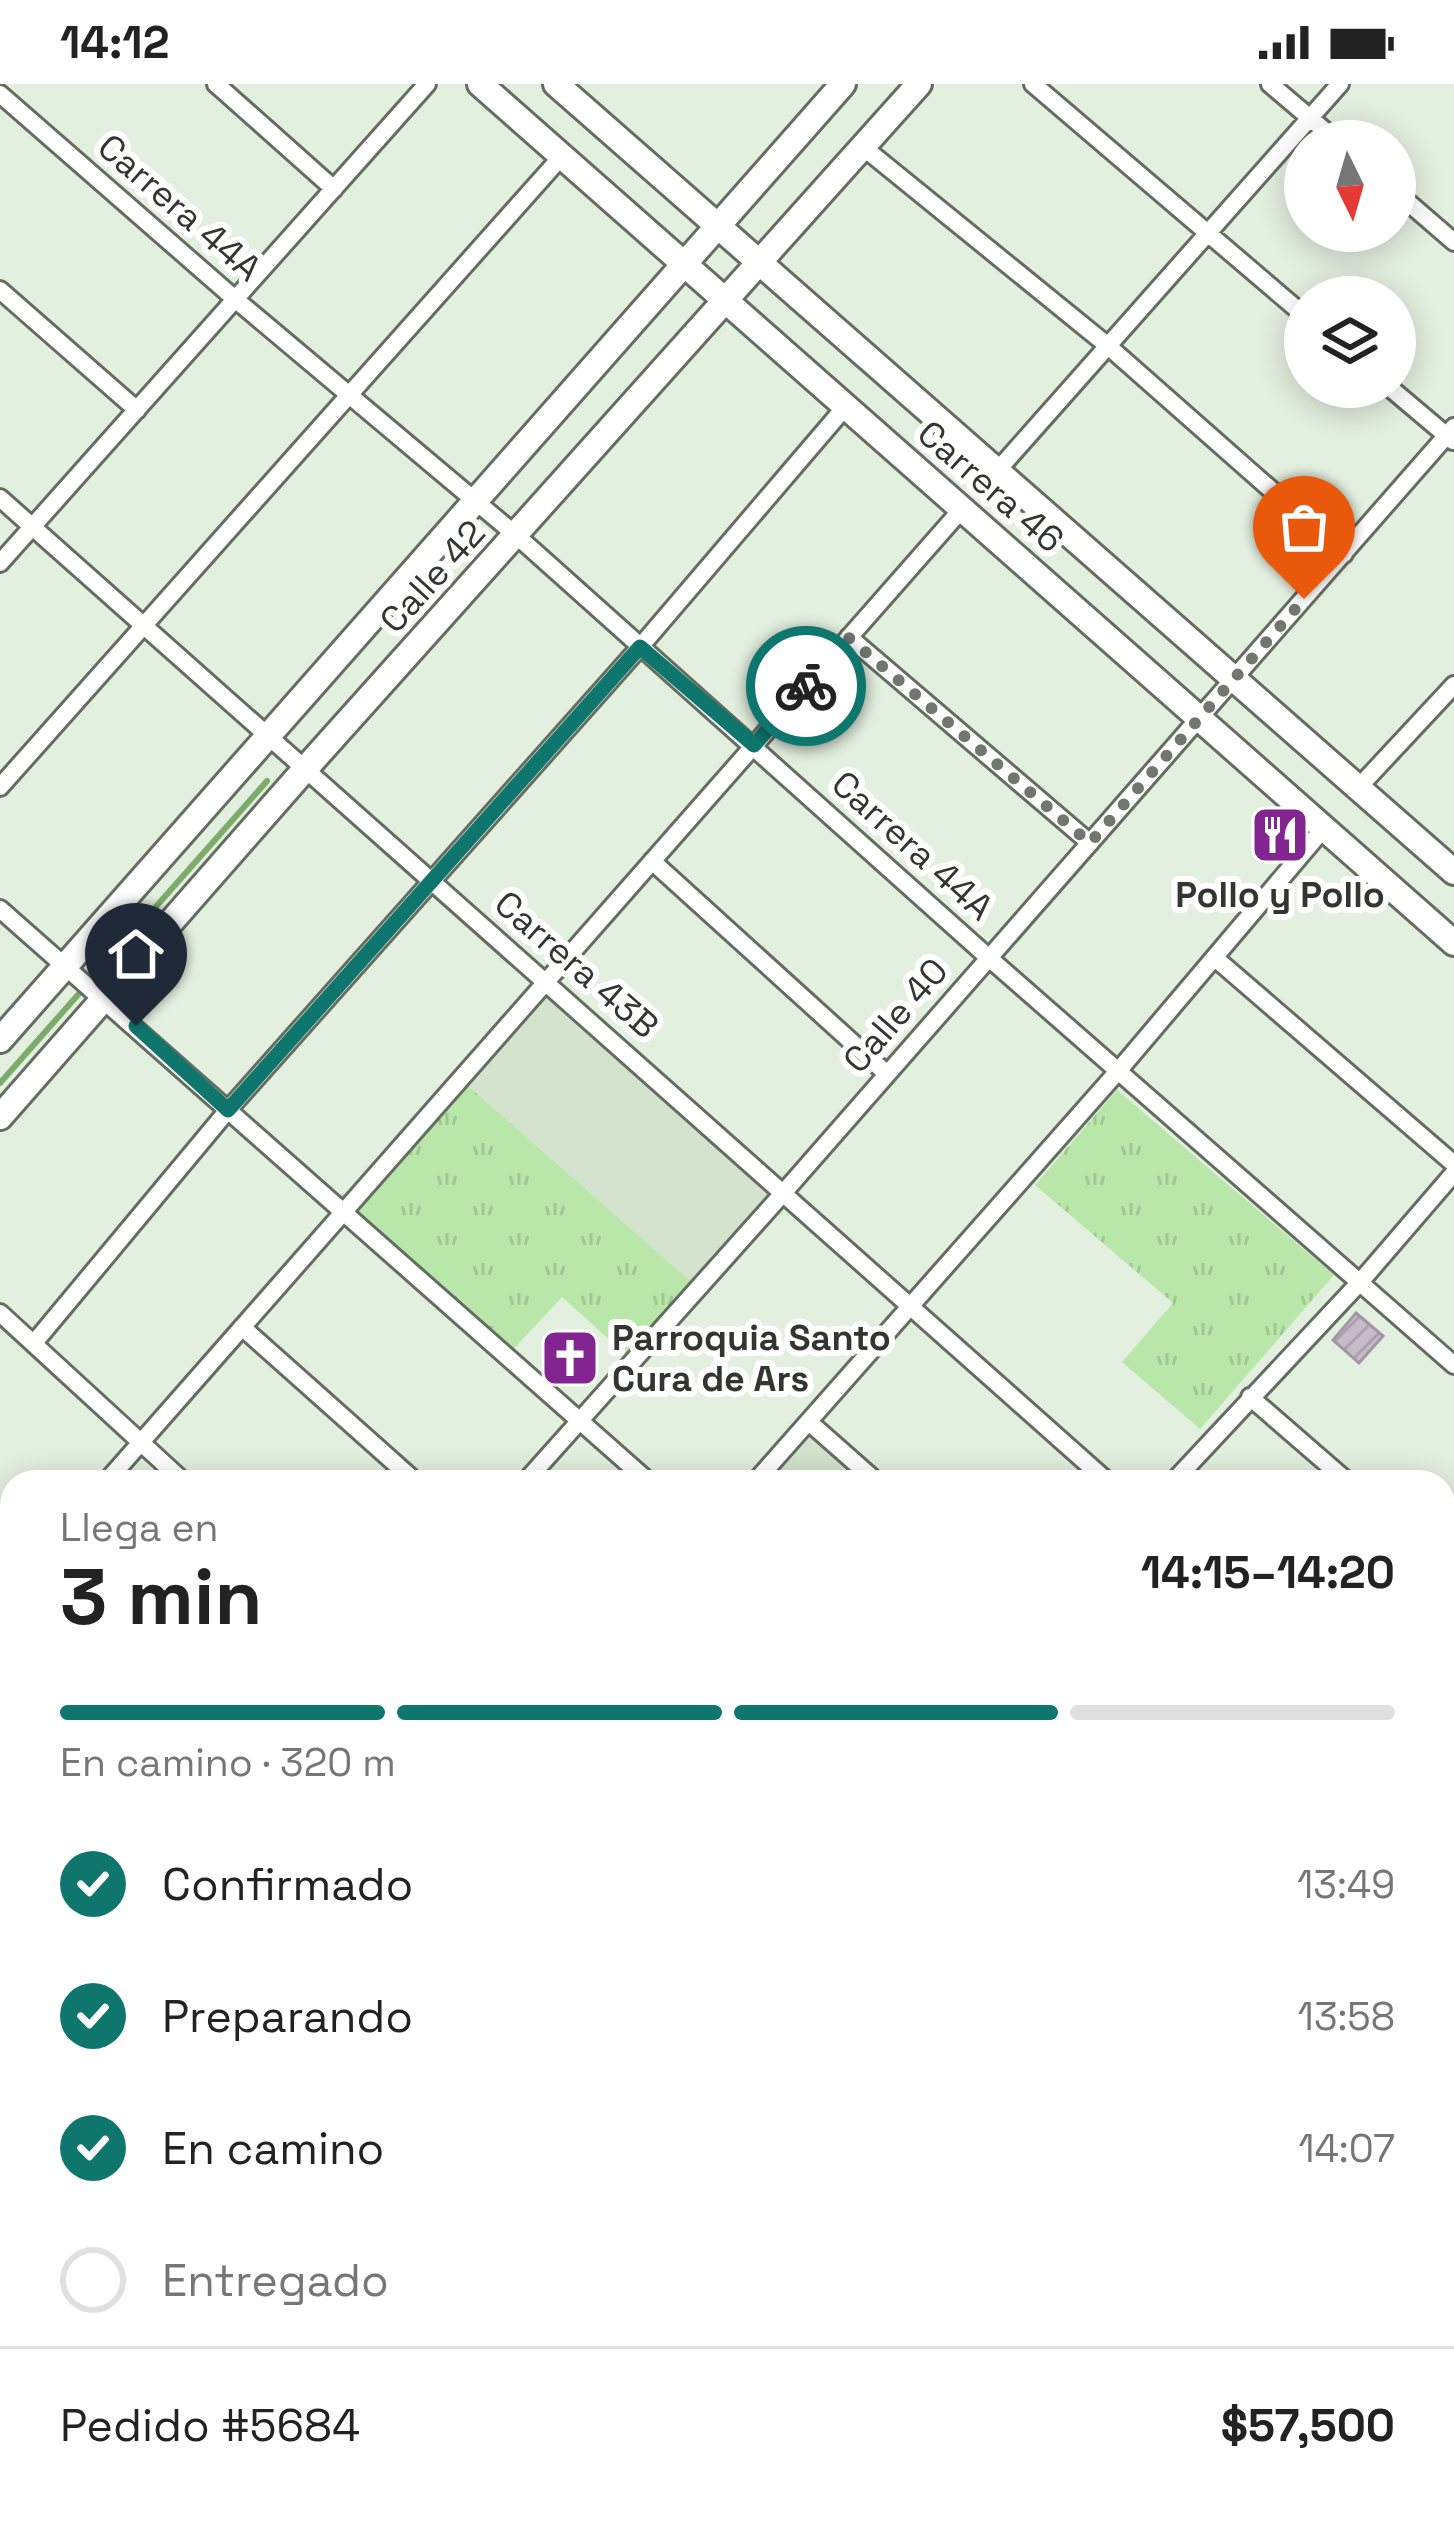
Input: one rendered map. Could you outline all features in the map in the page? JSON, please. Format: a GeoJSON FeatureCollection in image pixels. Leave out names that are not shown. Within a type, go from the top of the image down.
{"type":"FeatureCollection","features":[{"type":"Feature","properties":{"kind":"street"},"geometry":{"type":"LineString","coordinates":[[217,84],[334,189]]}},
{"type":"Feature","properties":{"kind":"street"},"geometry":{"type":"LineString","coordinates":[[0,563],[428,84]]}},
{"type":"Feature","properties":{"kind":"street","name":"Carrera 46"},"geometry":{"type":"LineString","coordinates":[[480,84],[1454,943]]}},
{"type":"Feature","properties":{"kind":"street","name":"Carrera 46"},"geometry":{"type":"LineString","coordinates":[[556,84],[1454,872]]}},
{"type":"Feature","properties":{"kind":"street","name":"Calle 42"},"geometry":{"type":"LineString","coordinates":[[0,1040],[68,970],[268,734],[843,84]]}},
{"type":"Feature","properties":{"kind":"street","name":"Calle 42"},"geometry":{"type":"LineString","coordinates":[[0,1117],[101,995],[919,84]]}},
{"type":"Feature","properties":{"kind":"street"},"geometry":{"type":"LineString","coordinates":[[1033,84],[1284,298]]}},
{"type":"Feature","properties":{"kind":"street"},"geometry":{"type":"LineString","coordinates":[[1270,84],[1312,120]]}},
{"type":"Feature","properties":{"kind":"street"},"geometry":{"type":"LineString","coordinates":[[998,471],[1340,84]]}},
{"type":"Feature","properties":{"kind":"street","name":"Carrera 44A"},"geometry":{"type":"LineString","coordinates":[[0,94],[517,536],[1454,1365]]}},
{"type":"Feature","properties":{"kind":"street"},"geometry":{"type":"LineString","coordinates":[[863,147],[1108,346],[1343,554]]}},
{"type":"Feature","properties":{"kind":"street"},"geometry":{"type":"LineString","coordinates":[[0,787],[562,156]]}},
{"type":"Feature","properties":{"kind":"street"},"geometry":{"type":"LineString","coordinates":[[1416,209],[1454,242]]}},
{"type":"Feature","properties":{"kind":"street"},"geometry":{"type":"LineString","coordinates":[[0,290],[137,410]]}},
{"type":"Feature","properties":{"kind":"street"},"geometry":{"type":"LineString","coordinates":[[34,1343],[228,1110],[640,647],[846,406]]}},
{"type":"Feature","properties":{"kind":"street"},"geometry":{"type":"LineString","coordinates":[[1416,408],[1452,435]]}},
{"type":"Feature","properties":{"kind":"street","name":"Calle 40"},"geometry":{"type":"LineString","coordinates":[[536,1470],[1452,435]]}},
{"type":"Feature","properties":{"kind":"street","name":"Carrera 43B"},"geometry":{"type":"LineString","coordinates":[[0,498],[1094,1470]]}},
{"type":"Feature","properties":{"kind":"street"},"geometry":{"type":"LineString","coordinates":[[116,1470],[962,509]]}},
{"type":"Feature","properties":{"kind":"street"},"geometry":{"type":"LineString","coordinates":[[849,638],[1090,843]]}},
{"type":"Feature","properties":{"kind":"street"},"geometry":{"type":"LineString","coordinates":[[1358,788],[1454,685]]}},
{"type":"Feature","properties":{"kind":"street"},"geometry":{"type":"LineString","coordinates":[[766,1470],[1119,1070],[1324,828]]}},
{"type":"Feature","properties":{"kind":"street"},"geometry":{"type":"LineString","coordinates":[[652,861],[887,1074]]}},
{"type":"Feature","properties":{"kind":"street"},"geometry":{"type":"LineString","coordinates":[[0,909],[636,1470]]}},
{"type":"Feature","properties":{"kind":"street"},"geometry":{"type":"LineString","coordinates":[[1184,1470],[1361,1281],[1454,1168],[1215,958]]}},
{"type":"Feature","properties":{"kind":"street"},"geometry":{"type":"LineString","coordinates":[[0,1312],[170,1470]]}},
{"type":"Feature","properties":{"kind":"street"},"geometry":{"type":"LineString","coordinates":[[242,1327],[403,1470]]}},
{"type":"Feature","properties":{"kind":"street"},"geometry":{"type":"LineString","coordinates":[[1250,1397],[1334,1470]]}},
{"type":"Feature","properties":{"kind":"street"},"geometry":{"type":"LineString","coordinates":[[809,1422],[864,1470]]}},
{"type":"Feature","properties":{"kind":"shaded area"},"geometry":{"type":"Polygon","coordinates":[[[546,981],[785,1191],[696,1286],[460,1079],[546,981]]]}},
{"type":"Feature","properties":{"kind":"shaded area"},"geometry":{"type":"Polygon","coordinates":[[[809,1422],[863,1470],[766,1470],[809,1422]]]}},
{"type":"Feature","properties":{"kind":"green space"},"geometry":{"type":"Polygon","coordinates":[[[460,1079],[696,1286],[632,1360],[562,1297],[507,1356],[344,1211],[460,1079]]]}},
{"type":"Feature","properties":{"kind":"green space"},"geometry":{"type":"Polygon","coordinates":[[[1117,1090],[1334,1275],[1200,1429],[1122,1362],[1173,1303],[1035,1185],[1117,1090]]]}},
{"type":"Feature","properties":{"kind":"building"},"geometry":{"type":"Polygon","coordinates":[[[1356,1313],[1383,1336],[1359,1363],[1333,1340],[1356,1313]]]}},
{"type":"Feature","properties":{"kind":"waterway"},"geometry":{"type":"LineString","coordinates":[[0,1083],[267,781]]}},
{"type":"Feature","properties":{"kind":"way so far"},"geometry":{"type":"LineString","coordinates":[[806,686],[849,638],[1090,843],[1304,599]]}},
{"type":"Feature","properties":{"kind":"place","name":"Pollo y Pollo"},"geometry":{"type":"Point","coordinates":[1280,835]}},
{"type":"Feature","properties":{"kind":"place","name":"Parroquia Santo Cura de Ars"},"geometry":{"type":"Point","coordinates":[570,1358]}},
{"type":"Feature","properties":{"kind":"route"},"geometry":{"type":"LineString","coordinates":[[136,1026],[228,1110],[640,647],[754,745],[806,686]]}}]}
